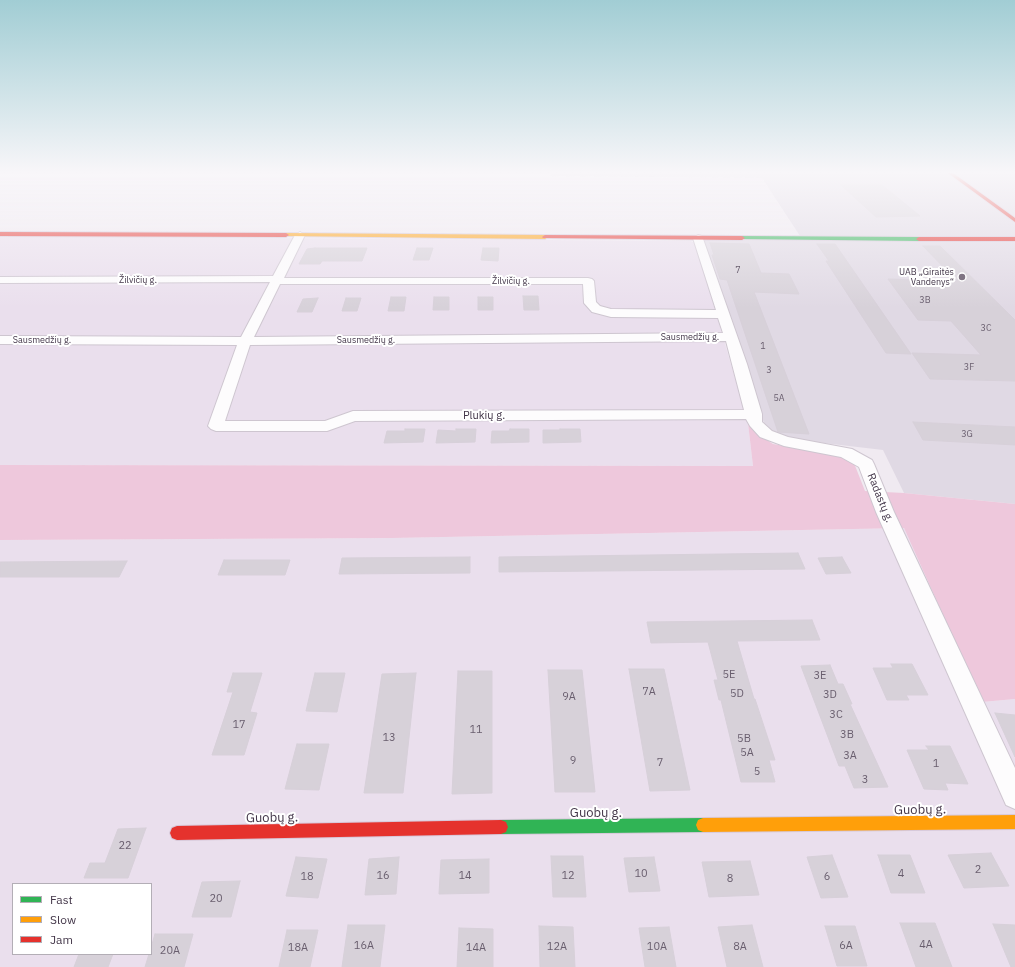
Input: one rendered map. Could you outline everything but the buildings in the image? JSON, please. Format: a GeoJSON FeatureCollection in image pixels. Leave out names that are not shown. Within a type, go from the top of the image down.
{"type":"FeatureCollection","features":[{"type":"Feature","properties":{"kind":"street"},"geometry":{"type":"LineString","coordinates":[[0,234],[1015,239]]}},
{"type":"Feature","properties":{"kind":"street"},"geometry":{"type":"LineString","coordinates":[[245,340],[300,235]]}},
{"type":"Feature","properties":{"kind":"street","name":"Radastų g."},"geometry":{"type":"LineString","coordinates":[[698,238],[724,314],[754,414],[755,423],[766,434],[784,441],[846,453],[866,464],[884,512],[1015,796]]}},
{"type":"Feature","properties":{"kind":"street","name":"Žilvičių g."},"geometry":{"type":"LineString","coordinates":[[0,280],[588,281],[590,303],[596,309],[611,313],[724,314]]}},
{"type":"Feature","properties":{"kind":"street","name":"Sausmedžių g."},"geometry":{"type":"LineString","coordinates":[[0,340],[731,337]]}},
{"type":"Feature","properties":{"kind":"street","name":"Plukių g."},"geometry":{"type":"LineString","coordinates":[[245,340],[216,426],[327,426],[353,416],[754,414]]}},
{"type":"Feature","properties":{"kind":"street","name":"Guobų g."},"geometry":{"type":"LineString","coordinates":[[177,833],[443,827],[1015,822]]}},
{"type":"Feature","properties":{"kind":"shaded area"},"geometry":{"type":"Polygon","coordinates":[[[788,218],[1015,218],[1015,504],[904,493],[883,450],[798,440],[773,432],[764,423],[703,240],[800,236],[788,218]]]}},
{"type":"Feature","properties":{"kind":"shaded area"},"geometry":{"type":"Polygon","coordinates":[[[0,236],[691,241],[696,244],[748,423],[753,466],[0,465],[0,236]]]}},
{"type":"Feature","properties":{"kind":"shaded area"},"geometry":{"type":"Polygon","coordinates":[[[748,423],[756,433],[773,444],[852,458],[865,491],[904,493],[1015,504],[1015,699],[982,702],[904,528],[392,538],[0,540],[0,465],[753,466],[748,423]]]}},
{"type":"Feature","properties":{"kind":"shaded area"},"geometry":{"type":"Polygon","coordinates":[[[904,528],[982,702],[1015,699],[1015,967],[0,967],[0,540],[392,538],[904,528]]]}},
{"type":"Feature","properties":{"kind":"traffic: fast"},"geometry":{"type":"LineString","coordinates":[[742,238],[919,239]]}},
{"type":"Feature","properties":{"kind":"traffic: fast"},"geometry":{"type":"LineString","coordinates":[[501,827],[703,825]]}},
{"type":"Feature","properties":{"kind":"traffic: slow"},"geometry":{"type":"LineString","coordinates":[[286,235],[545,237]]}},
{"type":"Feature","properties":{"kind":"traffic: slow"},"geometry":{"type":"LineString","coordinates":[[703,825],[1015,822]]}},
{"type":"Feature","properties":{"kind":"traffic: jam"},"geometry":{"type":"LineString","coordinates":[[0,234],[286,235]]}},
{"type":"Feature","properties":{"kind":"traffic: jam"},"geometry":{"type":"LineString","coordinates":[[545,237],[742,238]]}},
{"type":"Feature","properties":{"kind":"traffic: jam"},"geometry":{"type":"LineString","coordinates":[[919,239],[1015,239]]}},
{"type":"Feature","properties":{"kind":"traffic: jam"},"geometry":{"type":"LineString","coordinates":[[177,833],[501,827]]}},
{"type":"Feature","properties":{"kind":"place","name":"UAB „Giraitės Vandenys“"},"geometry":{"type":"Point","coordinates":[962,277]}}]}
